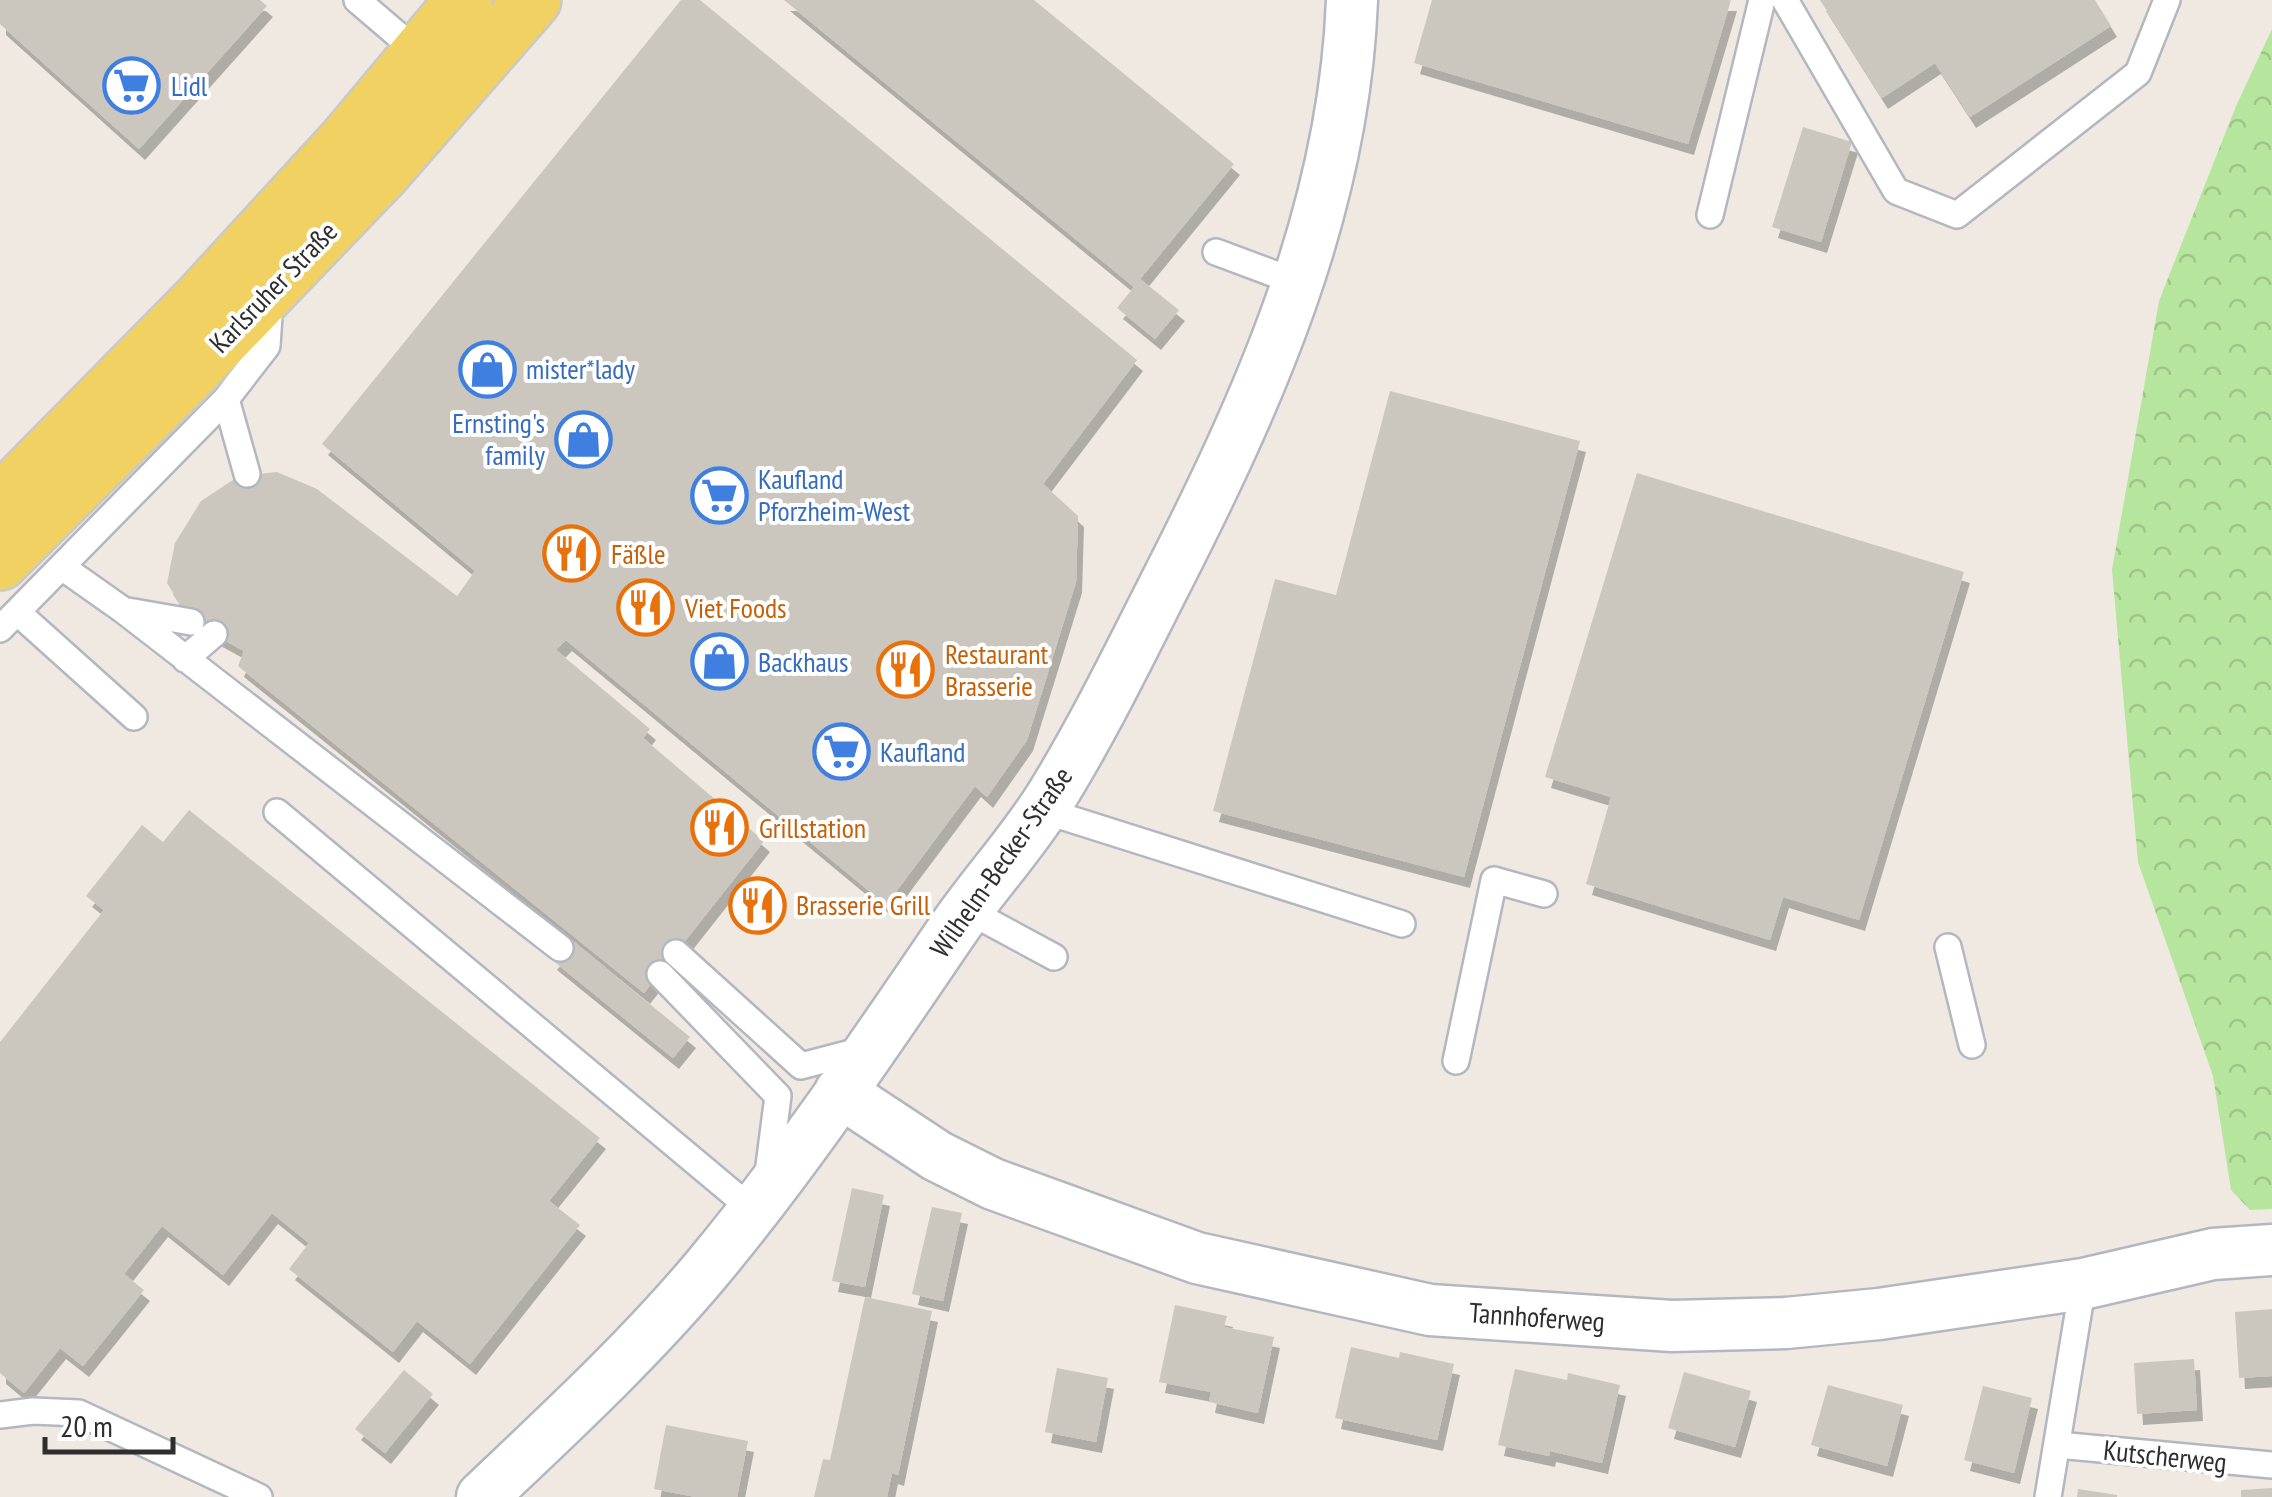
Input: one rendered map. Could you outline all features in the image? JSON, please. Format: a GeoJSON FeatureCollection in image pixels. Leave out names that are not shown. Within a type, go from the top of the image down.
{"type":"FeatureCollection","features":[{"type":"Feature","properties":{"kind":"main road","name":"Karlsruher Straße"},"geometry":{"type":"LineString","coordinates":[[0,503],[202,298],[346,140],[464,0]]}},
{"type":"Feature","properties":{"kind":"main road","name":"Karlsruher Straße"},"geometry":{"type":"LineString","coordinates":[[6,601],[270,290],[382,173],[533,0]]}},
{"type":"Feature","properties":{"kind":"main road"},"geometry":{"type":"LineString","coordinates":[[0,460],[159,327],[202,298]]}},
{"type":"Feature","properties":{"kind":"street","name":"Wilhelm-Becker-Straße"},"geometry":{"type":"LineString","coordinates":[[482,1497],[636,1346],[759,1204],[1042,810],[1122,668],[1224,467],[1263,379],[1299,283],[1324,200],[1339,132],[1352,0]]}},
{"type":"Feature","properties":{"kind":"street","name":"Tannhoferweg"},"geometry":{"type":"LineString","coordinates":[[840,1092],[938,1156],[993,1184],[1197,1258],[1430,1310],[1672,1326],[1786,1323],[1879,1314],[2083,1284],[2213,1254],[2272,1250]]}},
{"type":"Feature","properties":{"kind":"lane"},"geometry":{"type":"LineString","coordinates":[[358,0],[420,53]]}},
{"type":"Feature","properties":{"kind":"lane"},"geometry":{"type":"LineString","coordinates":[[1710,216],[1762,0]]}},
{"type":"Feature","properties":{"kind":"lane"},"geometry":{"type":"LineString","coordinates":[[1785,0],[1896,191],[1957,215],[2138,72],[2167,0]]}},
{"type":"Feature","properties":{"kind":"lane"},"geometry":{"type":"LineString","coordinates":[[1216,252],[1299,283]]}},
{"type":"Feature","properties":{"kind":"lane"},"geometry":{"type":"LineString","coordinates":[[134,716],[6,601],[62,567],[226,399],[267,346],[270,290]]}},
{"type":"Feature","properties":{"kind":"lane"},"geometry":{"type":"LineString","coordinates":[[226,399],[248,474]]}},
{"type":"Feature","properties":{"kind":"lane"},"geometry":{"type":"LineString","coordinates":[[62,567],[560,948]]}},
{"type":"Feature","properties":{"kind":"lane"},"geometry":{"type":"LineString","coordinates":[[123,610],[190,622]]}},
{"type":"Feature","properties":{"kind":"lane"},"geometry":{"type":"LineString","coordinates":[[185,659],[214,634]]}},
{"type":"Feature","properties":{"kind":"lane"},"geometry":{"type":"LineString","coordinates":[[1042,810],[1402,924]]}},
{"type":"Feature","properties":{"kind":"lane"},"geometry":{"type":"LineString","coordinates":[[277,812],[759,1204],[778,1096],[668,964],[800,1066],[871,1047]]}},
{"type":"Feature","properties":{"kind":"lane"},"geometry":{"type":"LineString","coordinates":[[1456,1061],[1494,880],[1544,894]]}},
{"type":"Feature","properties":{"kind":"lane"},"geometry":{"type":"LineString","coordinates":[[967,910],[1054,957]]}},
{"type":"Feature","properties":{"kind":"lane"},"geometry":{"type":"LineString","coordinates":[[1948,947],[1972,1044]]}},
{"type":"Feature","properties":{"kind":"lane"},"geometry":{"type":"LineString","coordinates":[[2048,1497],[2083,1284]]}},
{"type":"Feature","properties":{"kind":"lane"},"geometry":{"type":"LineString","coordinates":[[0,1415],[33,1411],[79,1413],[260,1497]]}},
{"type":"Feature","properties":{"kind":"lane","name":"Kutscherweg"},"geometry":{"type":"LineString","coordinates":[[2058,1445],[2272,1465]]}},
{"type":"Feature","properties":{"kind":"green space"},"geometry":{"type":"Polygon","coordinates":[[[2272,29],[2272,1209],[2250,1210],[2231,1190],[2213,1076],[2138,862],[2112,570],[2159,301],[2236,106],[2272,29]]]}},
{"type":"Feature","properties":{"kind":"building","name":"Lidl"},"geometry":{"type":"Polygon","coordinates":[[[0,0],[260,0],[267,6],[139,149],[0,24],[0,0]]]}},
{"type":"Feature","properties":{"kind":"building","name":"Kaufland Pforzheim-West"},"geometry":{"type":"Polygon","coordinates":[[[681,0],[700,0],[1137,360],[1043,484],[1078,516],[1076,582],[1027,740],[987,797],[975,786],[886,905],[566,640],[556,650],[650,729],[643,738],[764,841],[644,993],[238,666],[244,651],[191,622],[167,583],[175,543],[201,501],[239,476],[277,472],[317,489],[457,596],[475,571],[322,444],[681,0]]]}},
{"type":"Feature","properties":{"kind":"building"},"geometry":{"type":"Polygon","coordinates":[[[784,0],[1034,0],[1234,164],[1140,279],[1179,310],[1155,339],[1117,308],[1134,287],[784,0]]]}},
{"type":"Feature","properties":{"kind":"building"},"geometry":{"type":"Polygon","coordinates":[[[1432,0],[1731,0],[1688,144],[1414,63],[1432,0]]]}},
{"type":"Feature","properties":{"kind":"building"},"geometry":{"type":"Polygon","coordinates":[[[1820,0],[2095,0],[2111,26],[1970,117],[1935,63],[1882,98],[1820,0]]]}},
{"type":"Feature","properties":{"kind":"building"},"geometry":{"type":"Polygon","coordinates":[[[1803,127],[1852,142],[1821,242],[1772,227],[1803,127]]]}},
{"type":"Feature","properties":{"kind":"building"},"geometry":{"type":"Polygon","coordinates":[[[1390,391],[1580,441],[1464,877],[1213,811],[1275,579],[1336,595],[1390,391]]]}},
{"type":"Feature","properties":{"kind":"building"},"geometry":{"type":"Polygon","coordinates":[[[1637,473],[1964,572],[1859,920],[1783,897],[1770,940],[1586,884],[1611,797],[1545,777],[1637,473]]]}},
{"type":"Feature","properties":{"kind":"building"},"geometry":{"type":"Polygon","coordinates":[[[189,810],[600,1138],[549,1201],[580,1225],[470,1364],[417,1321],[393,1352],[289,1269],[309,1243],[272,1213],[223,1275],[162,1226],[124,1274],[144,1290],[83,1366],[60,1348],[24,1393],[0,1373],[0,1042],[104,910],[86,896],[142,825],[163,842],[189,810]]]}},
{"type":"Feature","properties":{"kind":"building"},"geometry":{"type":"Polygon","coordinates":[[[568,937],[690,1037],[673,1058],[551,959],[568,937]]]}},
{"type":"Feature","properties":{"kind":"building"},"geometry":{"type":"Polygon","coordinates":[[[852,1188],[884,1195],[865,1287],[832,1281],[852,1188]]]}},
{"type":"Feature","properties":{"kind":"building"},"geometry":{"type":"Polygon","coordinates":[[[932,1207],[962,1213],[943,1301],[912,1294],[932,1207]]]}},
{"type":"Feature","properties":{"kind":"building"},"geometry":{"type":"Polygon","coordinates":[[[865,1297],[932,1311],[898,1475],[892,1473],[887,1497],[814,1497],[823,1459],[830,1460],[865,1297]]]}},
{"type":"Feature","properties":{"kind":"building"},"geometry":{"type":"Polygon","coordinates":[[[1175,1305],[1227,1316],[1224,1327],[1274,1337],[1258,1413],[1209,1402],[1211,1392],[1159,1382],[1175,1305]]]}},
{"type":"Feature","properties":{"kind":"building"},"geometry":{"type":"Polygon","coordinates":[[[2272,1309],[2272,1376],[2239,1378],[2235,1312],[2272,1309]]]}},
{"type":"Feature","properties":{"kind":"building"},"geometry":{"type":"Polygon","coordinates":[[[1351,1347],[1399,1358],[1400,1352],[1454,1364],[1437,1440],[1335,1418],[1351,1347]]]}},
{"type":"Feature","properties":{"kind":"building"},"geometry":{"type":"Polygon","coordinates":[[[2194,1359],[2197,1410],[2137,1414],[2134,1363],[2194,1359]]]}},
{"type":"Feature","properties":{"kind":"building"},"geometry":{"type":"Polygon","coordinates":[[[1057,1368],[1108,1378],[1096,1442],[1045,1432],[1057,1368]]]}},
{"type":"Feature","properties":{"kind":"building"},"geometry":{"type":"Polygon","coordinates":[[[1515,1369],[1567,1380],[1568,1373],[1620,1385],[1602,1463],[1498,1445],[1515,1369]]]}},
{"type":"Feature","properties":{"kind":"building"},"geometry":{"type":"Polygon","coordinates":[[[404,1370],[433,1394],[385,1453],[355,1429],[404,1370]]]}},
{"type":"Feature","properties":{"kind":"building"},"geometry":{"type":"Polygon","coordinates":[[[1684,1372],[1751,1391],[1735,1447],[1668,1428],[1684,1372]]]}},
{"type":"Feature","properties":{"kind":"building"},"geometry":{"type":"Polygon","coordinates":[[[1828,1385],[1903,1405],[1887,1466],[1811,1445],[1828,1385]]]}},
{"type":"Feature","properties":{"kind":"building"},"geometry":{"type":"Polygon","coordinates":[[[1983,1386],[2032,1398],[2014,1473],[1964,1460],[1983,1386]]]}},
{"type":"Feature","properties":{"kind":"building"},"geometry":{"type":"Polygon","coordinates":[[[666,1425],[748,1441],[737,1497],[696,1497],[654,1489],[666,1425]]]}},
{"type":"Feature","properties":{"kind":"building"},"geometry":{"type":"Polygon","coordinates":[[[2272,1488],[2272,1497],[2241,1497],[2241,1490],[2272,1488]]]}},
{"type":"Feature","properties":{"kind":"building"},"geometry":{"type":"Polygon","coordinates":[[[2078,1489],[2117,1495],[2117,1497],[2077,1497],[2078,1489]]]}},
{"type":"Feature","properties":{"kind":"place","name":"Lidl"},"geometry":{"type":"Point","coordinates":[132,86]}},
{"type":"Feature","properties":{"kind":"place","name":"mister*lady"},"geometry":{"type":"Point","coordinates":[487,369]}},
{"type":"Feature","properties":{"kind":"place","name":"Ernsting's family"},"geometry":{"type":"Point","coordinates":[584,439]}},
{"type":"Feature","properties":{"kind":"place","name":"Kaufland Pforzheim-West"},"geometry":{"type":"Point","coordinates":[719,495]}},
{"type":"Feature","properties":{"kind":"place","name":"Fäßle"},"geometry":{"type":"Point","coordinates":[572,554]}},
{"type":"Feature","properties":{"kind":"place","name":"Viet Foods"},"geometry":{"type":"Point","coordinates":[646,608]}},
{"type":"Feature","properties":{"kind":"place","name":"Backhaus"},"geometry":{"type":"Point","coordinates":[719,662]}},
{"type":"Feature","properties":{"kind":"place","name":"Restaurant Brasserie"},"geometry":{"type":"Point","coordinates":[906,670]}},
{"type":"Feature","properties":{"kind":"place","name":"Kaufland"},"geometry":{"type":"Point","coordinates":[841,752]}},
{"type":"Feature","properties":{"kind":"place","name":"Grillstation"},"geometry":{"type":"Point","coordinates":[720,828]}},
{"type":"Feature","properties":{"kind":"place","name":"Brasserie Grill"},"geometry":{"type":"Point","coordinates":[757,905]}}]}
